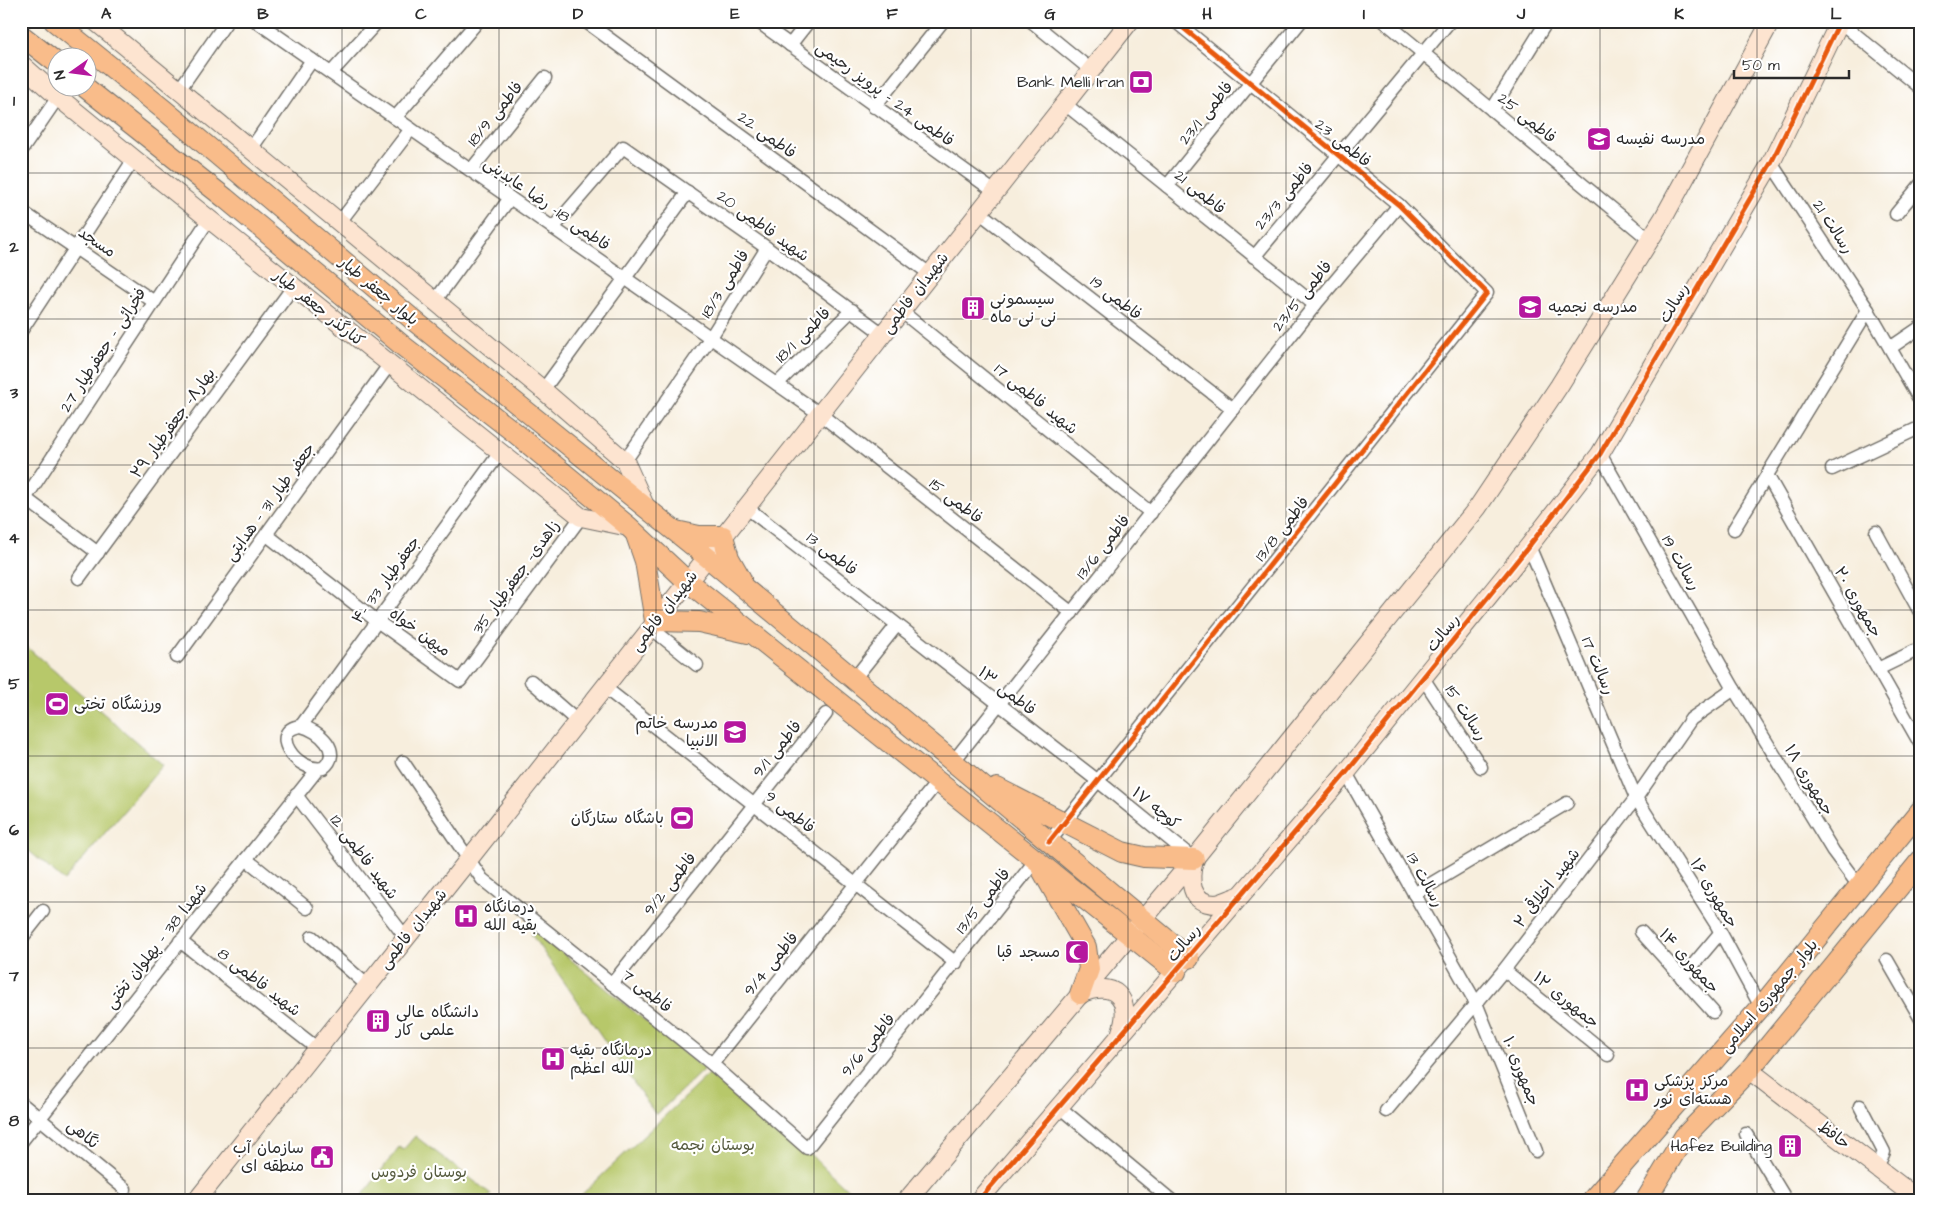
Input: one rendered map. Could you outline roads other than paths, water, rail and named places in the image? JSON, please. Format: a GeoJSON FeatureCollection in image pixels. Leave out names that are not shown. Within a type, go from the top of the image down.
{"type":"FeatureCollection","features":[{"type":"Feature","properties":{"kind":"main road","name":"بلوار جعفر طیار"},"geometry":{"type":"LineString","coordinates":[[54,21],[163,109],[417,323],[646,509],[707,556],[958,766]]}},
{"type":"Feature","properties":{"kind":"main road"},"geometry":{"type":"LineString","coordinates":[[21,34],[48,56]]}},
{"type":"Feature","properties":{"kind":"main road","name":"بلوار جعفر طیار"},"geometry":{"type":"LineString","coordinates":[[98,98],[632,530],[687,581],[938,782],[1036,860],[1137,928]]}},
{"type":"Feature","properties":{"kind":"main road"},"geometry":{"type":"LineString","coordinates":[[632,530],[645,561],[653,624],[699,622],[755,635]]}},
{"type":"Feature","properties":{"kind":"main road"},"geometry":{"type":"LineString","coordinates":[[674,530],[699,536],[723,536],[729,558],[753,594]]}},
{"type":"Feature","properties":{"kind":"main road"},"geometry":{"type":"LineString","coordinates":[[958,766],[1122,852],[1144,857],[1194,859]]}},
{"type":"Feature","properties":{"kind":"main road"},"geometry":{"type":"LineString","coordinates":[[958,766],[1049,842],[1137,928],[1182,965]]}},
{"type":"Feature","properties":{"kind":"main road","name":"بلوار جمهوری اسلامی"},"geometry":{"type":"LineString","coordinates":[[1592,1200],[1761,1007],[1921,810]]}},
{"type":"Feature","properties":{"kind":"main road"},"geometry":{"type":"LineString","coordinates":[[1036,860],[1086,947],[1089,968],[1080,994]]}},
{"type":"Feature","properties":{"kind":"main road","name":"بلوار جمهوری اسلامی"},"geometry":{"type":"LineString","coordinates":[[1646,1200],[1684,1137],[1749,1070],[1921,860]]}},
{"type":"Feature","properties":{"kind":"street"},"geometry":{"type":"LineString","coordinates":[[179,90],[227,21]]}},
{"type":"Feature","properties":{"kind":"street","name":"فاطمی 18- رضا عابدینی"},"geometry":{"type":"LineString","coordinates":[[256,21],[820,414]]}},
{"type":"Feature","properties":{"kind":"street"},"geometry":{"type":"LineString","coordinates":[[330,73],[378,21]]}},
{"type":"Feature","properties":{"kind":"street"},"geometry":{"type":"LineString","coordinates":[[395,118],[478,21]]}},
{"type":"Feature","properties":{"kind":"street","name":"فاطمی 22"},"geometry":{"type":"LineString","coordinates":[[585,21],[930,274]]}},
{"type":"Feature","properties":{"kind":"street","name":"فاطمی 24 - پرویز رحیمی"},"geometry":{"type":"LineString","coordinates":[[758,21],[874,107],[995,192]]}},
{"type":"Feature","properties":{"kind":"street"},"geometry":{"type":"LineString","coordinates":[[790,45],[809,21]]}},
{"type":"Feature","properties":{"kind":"street"},"geometry":{"type":"LineString","coordinates":[[874,107],[944,21]]}},
{"type":"Feature","properties":{"kind":"street"},"geometry":{"type":"LineString","coordinates":[[1031,21],[1091,70]]}},
{"type":"Feature","properties":{"kind":"street","name":"شهیدان فاطمی"},"geometry":{"type":"LineString","coordinates":[[197,1200],[469,859],[1130,21]]}},
{"type":"Feature","properties":{"kind":"street","name":"فاطمی 23"},"geometry":{"type":"LineString","coordinates":[[1175,21],[1399,205],[1486,293]]}},
{"type":"Feature","properties":{"kind":"street","name":"فاطمی 23/1"},"geometry":{"type":"LineString","coordinates":[[1167,186],[1301,21]]}},
{"type":"Feature","properties":{"kind":"street","name":"فاطمی 25"},"geometry":{"type":"LineString","coordinates":[[1384,21],[1650,240]]}},
{"type":"Feature","properties":{"kind":"street","name":"فاطمی 23/3"},"geometry":{"type":"LineString","coordinates":[[1254,256],[1450,21]]}},
{"type":"Feature","properties":{"kind":"street"},"geometry":{"type":"LineString","coordinates":[[1492,110],[1547,21]]}},
{"type":"Feature","properties":{"kind":"street"},"geometry":{"type":"LineString","coordinates":[[907,1200],[1194,859],[1478,507],[1559,386],[1650,240],[1771,21]]}},
{"type":"Feature","properties":{"kind":"street"},"geometry":{"type":"LineString","coordinates":[[1840,22],[1921,88]]}},
{"type":"Feature","properties":{"kind":"street","name":"رسالت"},"geometry":{"type":"LineString","coordinates":[[979,1200],[1346,773],[1529,546],[1600,454],[1771,163],[1840,22]]}},
{"type":"Feature","properties":{"kind":"street"},"geometry":{"type":"LineString","coordinates":[[100,23],[543,390],[625,461],[646,509]]}},
{"type":"Feature","properties":{"kind":"street"},"geometry":{"type":"LineString","coordinates":[[250,149],[312,60]]}},
{"type":"Feature","properties":{"kind":"street","name":"کنارگذر جعفر طیار"},"geometry":{"type":"LineString","coordinates":[[21,64],[48,88]]}},
{"type":"Feature","properties":{"kind":"street","name":"فاطمی 18/9"},"geometry":{"type":"LineString","coordinates":[[470,170],[545,78]]}},
{"type":"Feature","properties":{"kind":"street"},"geometry":{"type":"LineString","coordinates":[[21,151],[57,98]]}},
{"type":"Feature","properties":{"kind":"street","name":"کنارگذر جعفر طیار"},"geometry":{"type":"LineString","coordinates":[[59,98],[499,454],[581,517],[632,530]]}},
{"type":"Feature","properties":{"kind":"street","name":"فاطمی 21"},"geometry":{"type":"LineString","coordinates":[[1065,104],[1315,305]]}},
{"type":"Feature","properties":{"kind":"street"},"geometry":{"type":"LineString","coordinates":[[340,223],[411,129]]}},
{"type":"Feature","properties":{"kind":"street","name":"شهید فاطمی 20"},"geometry":{"type":"LineString","coordinates":[[553,228],[623,147],[767,248],[883,334]]}},
{"type":"Feature","properties":{"kind":"street"},"geometry":{"type":"LineString","coordinates":[[21,331],[134,159]]}},
{"type":"Feature","properties":{"kind":"street","name":"رسالت 21"},"geometry":{"type":"LineString","coordinates":[[1771,163],[1868,310],[1921,402]]}},
{"type":"Feature","properties":{"kind":"street"},"geometry":{"type":"LineString","coordinates":[[1896,214],[1921,184]]}},
{"type":"Feature","properties":{"kind":"street"},"geometry":{"type":"LineString","coordinates":[[543,390],[688,192]]}},
{"type":"Feature","properties":{"kind":"street"},"geometry":{"type":"LineString","coordinates":[[435,301],[510,198]]}},
{"type":"Feature","properties":{"kind":"street","name":"فاطمی 23/5"},"geometry":{"type":"LineString","coordinates":[[1233,409],[1315,305],[1399,205]]}},
{"type":"Feature","properties":{"kind":"street","name":"مسجد"},"geometry":{"type":"LineString","coordinates":[[21,211],[153,301]]}},
{"type":"Feature","properties":{"kind":"street","name":"فاطمی 19"},"geometry":{"type":"LineString","coordinates":[[979,212],[1233,409]]}},
{"type":"Feature","properties":{"kind":"street","name":"فخرائی - جعفرطیار 27"},"geometry":{"type":"LineString","coordinates":[[23,497],[209,219]]}},
{"type":"Feature","properties":{"kind":"street","name":"فاطمی 18/3"},"geometry":{"type":"LineString","coordinates":[[625,461],[711,338],[767,248]]}},
{"type":"Feature","properties":{"kind":"street","name":"بهار۸- جعفرطیار ۲۹"},"geometry":{"type":"LineString","coordinates":[[79,578],[293,287]]}},
{"type":"Feature","properties":{"kind":"street","name":"فاطمی 13/8"},"geometry":{"type":"LineString","coordinates":[[1098,781],[1486,293]]}},
{"type":"Feature","properties":{"kind":"street","name":"فاطمی 18/1"},"geometry":{"type":"LineString","coordinates":[[777,384],[852,310]]}},
{"type":"Feature","properties":{"kind":"street"},"geometry":{"type":"LineString","coordinates":[[1734,529],[1868,310]]}},
{"type":"Feature","properties":{"kind":"street","name":"شهید فاطمی 17"},"geometry":{"type":"LineString","coordinates":[[901,311],[1151,513]]}},
{"type":"Feature","properties":{"kind":"street"},"geometry":{"type":"LineString","coordinates":[[1890,348],[1921,327]]}},
{"type":"Feature","properties":{"kind":"street","name":"جعفر طیار 31 - هدایتی"},"geometry":{"type":"LineString","coordinates":[[177,657],[389,365]]}},
{"type":"Feature","properties":{"kind":"street","name":"فاطمی 13/6"},"geometry":{"type":"LineString","coordinates":[[958,766],[999,705],[1233,409]]}},
{"type":"Feature","properties":{"kind":"street","name":"فاطمی 15"},"geometry":{"type":"LineString","coordinates":[[820,414],[1072,613]]}},
{"type":"Feature","properties":{"kind":"street"},"geometry":{"type":"LineString","coordinates":[[1832,469],[1921,427]]}},
{"type":"Feature","properties":{"kind":"street","name":"۴- جعفرطیار 33"},"geometry":{"type":"LineString","coordinates":[[301,726],[499,454]]}},
{"type":"Feature","properties":{"kind":"street","name":"رسالت 19"},"geometry":{"type":"LineString","coordinates":[[1600,454],[1734,689]]}},
{"type":"Feature","properties":{"kind":"street","name":"جمهوری ۲۰"},"geometry":{"type":"LineString","coordinates":[[1767,475],[1921,745]]}},
{"type":"Feature","properties":{"kind":"street"},"geometry":{"type":"LineString","coordinates":[[23,497],[98,553]]}},
{"type":"Feature","properties":{"kind":"street","name":"فاطمی 13"},"geometry":{"type":"LineString","coordinates":[[746,507],[897,625]]}},
{"type":"Feature","properties":{"kind":"street","name":"زاهدی- جعفرطیار 35"},"geometry":{"type":"LineString","coordinates":[[460,681],[581,517]]}},
{"type":"Feature","properties":{"kind":"street"},"geometry":{"type":"LineString","coordinates":[[1876,532],[1921,614]]}},
{"type":"Feature","properties":{"kind":"street","name":"میهن خواه"},"geometry":{"type":"LineString","coordinates":[[267,535],[377,621],[460,681]]}},
{"type":"Feature","properties":{"kind":"street","name":"رسالت 17"},"geometry":{"type":"LineString","coordinates":[[1529,546],[1636,798]]}},
{"type":"Feature","properties":{"kind":"street"},"geometry":{"type":"LineString","coordinates":[[653,624],[697,665]]}},
{"type":"Feature","properties":{"kind":"street"},"geometry":{"type":"LineString","coordinates":[[858,674],[897,625]]}},
{"type":"Feature","properties":{"kind":"street","name":"فاطمی ۱۳"},"geometry":{"type":"LineString","coordinates":[[897,625],[1098,781]]}},
{"type":"Feature","properties":{"kind":"street"},"geometry":{"type":"LineString","coordinates":[[1878,670],[1921,648]]}},
{"type":"Feature","properties":{"kind":"street","name":"رسالت 15"},"geometry":{"type":"LineString","coordinates":[[1423,678],[1481,767]]}},
{"type":"Feature","properties":{"kind":"street"},"geometry":{"type":"LineString","coordinates":[[531,681],[577,722]]}},
{"type":"Feature","properties":{"kind":"street","name":"فاطمی 9"},"geometry":{"type":"LineString","coordinates":[[604,687],[956,963]]}},
{"type":"Feature","properties":{"kind":"street","name":"شهید اخلاقی ۲"},"geometry":{"type":"LineString","coordinates":[[1386,1111],[1504,970],[1636,798],[1691,720],[1734,689]]}},
{"type":"Feature","properties":{"kind":"street","name":"جمهوری ۱۸"},"geometry":{"type":"LineString","coordinates":[[1734,689],[1833,851],[1859,886]]}},
{"type":"Feature","properties":{"kind":"street","name":"فاطمی 9/1"},"geometry":{"type":"LineString","coordinates":[[754,805],[826,714]]}},
{"type":"Feature","properties":{"kind":"street"},"geometry":{"type":"LineString","coordinates":[[301,726],[316,731],[323,736],[330,750],[329,764],[317,770],[302,764],[286,745],[287,734],[290,730],[301,726]]}},
{"type":"Feature","properties":{"kind":"street","name":"فاطمی 7"},"geometry":{"type":"LineString","coordinates":[[402,762],[482,879],[712,1064],[807,1148]]}},
{"type":"Feature","properties":{"kind":"street","name":"شهدا 38 - پهلوان تختی"},"geometry":{"type":"LineString","coordinates":[[21,1142],[317,770]]}},
{"type":"Feature","properties":{"kind":"street","name":"رسالت 13"},"geometry":{"type":"LineString","coordinates":[[1346,773],[1476,1002]]}},
{"type":"Feature","properties":{"kind":"street"},"geometry":{"type":"LineString","coordinates":[[1049,842],[1098,781]]}},
{"type":"Feature","properties":{"kind":"street","name":"کوچه ۱۷"},"geometry":{"type":"LineString","coordinates":[[1098,781],[1194,859]]}},
{"type":"Feature","properties":{"kind":"street","name":"فاطمی 9/4"},"geometry":{"type":"LineString","coordinates":[[712,1064],[938,782]]}},
{"type":"Feature","properties":{"kind":"street","name":"شهید فاطمی 12"},"geometry":{"type":"LineString","coordinates":[[296,795],[406,938]]}},
{"type":"Feature","properties":{"kind":"street","name":"جمهوری ۱۶"},"geometry":{"type":"LineString","coordinates":[[1636,798],[1720,933],[1761,1007]]}},
{"type":"Feature","properties":{"kind":"street"},"geometry":{"type":"LineString","coordinates":[[1414,894],[1568,803]]}},
{"type":"Feature","properties":{"kind":"street","name":"فاطمی 9/2"},"geometry":{"type":"LineString","coordinates":[[612,984],[754,805]]}},
{"type":"Feature","properties":{"kind":"street"},"geometry":{"type":"LineString","coordinates":[[246,859],[307,908]]}},
{"type":"Feature","properties":{"kind":"street"},"geometry":{"type":"LineString","coordinates":[[1194,859],[1190,875],[1191,886],[1196,896],[1205,902],[1217,904],[1240,896]]}},
{"type":"Feature","properties":{"kind":"street","name":"فاطمی 13/5"},"geometry":{"type":"LineString","coordinates":[[956,963],[1036,860]]}},
{"type":"Feature","properties":{"kind":"street"},"geometry":{"type":"LineString","coordinates":[[21,939],[43,911]]}},
{"type":"Feature","properties":{"kind":"street","name":"جمهوری ۱۴"},"geometry":{"type":"LineString","coordinates":[[1641,932],[1713,1012]]}},
{"type":"Feature","properties":{"kind":"street"},"geometry":{"type":"LineString","coordinates":[[1682,978],[1720,933]]}},
{"type":"Feature","properties":{"kind":"street"},"geometry":{"type":"LineString","coordinates":[[312,937],[368,986]]}},
{"type":"Feature","properties":{"kind":"street","name":"شهید فاطمی 8"},"geometry":{"type":"LineString","coordinates":[[180,941],[318,1049]]}},
{"type":"Feature","properties":{"kind":"street"},"geometry":{"type":"LineString","coordinates":[[1886,960],[1921,1019]]}},
{"type":"Feature","properties":{"kind":"street","name":"فاطمی 9/6"},"geometry":{"type":"LineString","coordinates":[[807,1148],[956,963]]}},
{"type":"Feature","properties":{"kind":"street","name":"جمهوری ۱۲"},"geometry":{"type":"LineString","coordinates":[[1504,970],[1608,1055]]}},
{"type":"Feature","properties":{"kind":"street"},"geometry":{"type":"LineString","coordinates":[[1080,994],[1103,987],[1112,990],[1120,998],[1124,1006],[1126,1018],[1120,1035]]}},
{"type":"Feature","properties":{"kind":"street","name":"جمهوری ۱۰"},"geometry":{"type":"LineString","coordinates":[[1476,1002],[1536,1151]]}},
{"type":"Feature","properties":{"kind":"street","name":"حافظ"},"geometry":{"type":"LineString","coordinates":[[1749,1070],[1919,1200]]}},
{"type":"Feature","properties":{"kind":"street","name":"نگاهی"},"geometry":{"type":"LineString","coordinates":[[21,1103],[125,1189]]}},
{"type":"Feature","properties":{"kind":"street"},"geometry":{"type":"LineString","coordinates":[[1058,1106],[1171,1200]]}},
{"type":"Feature","properties":{"kind":"street"},"geometry":{"type":"LineString","coordinates":[[1860,1106],[1884,1152],[1877,1168]]}},
{"type":"Feature","properties":{"kind":"street"},"geometry":{"type":"LineString","coordinates":[[1746,1134],[1786,1200]]}},
{"type":"Feature","properties":{"kind":"place","name":"Bank Melli Iran"},"geometry":{"type":"Point","coordinates":[1141,82]}},
{"type":"Feature","properties":{"kind":"place","name":"مدرسه نفیسه"},"geometry":{"type":"Point","coordinates":[1599,139]}},
{"type":"Feature","properties":{"kind":"place","name":"مدرسه نجمیه"},"geometry":{"type":"Point","coordinates":[1530,307]}},
{"type":"Feature","properties":{"kind":"place","name":"سیسمونی نی نی ماه"},"geometry":{"type":"Point","coordinates":[973,308]}},
{"type":"Feature","properties":{"kind":"place","name":"ورزشگاه تختی"},"geometry":{"type":"Point","coordinates":[57,704]}},
{"type":"Feature","properties":{"kind":"place","name":"مدرسه خاتم الانبیا"},"geometry":{"type":"Point","coordinates":[735,732]}},
{"type":"Feature","properties":{"kind":"place","name":"باشگاه ستارگان"},"geometry":{"type":"Point","coordinates":[682,818]}},
{"type":"Feature","properties":{"kind":"place","name":"درمانگاه بقیه الله"},"geometry":{"type":"Point","coordinates":[466,916]}},
{"type":"Feature","properties":{"kind":"place","name":"مسجد قبا"},"geometry":{"type":"Point","coordinates":[1077,952]}},
{"type":"Feature","properties":{"kind":"place","name":"دانشگاه عالی علمی کار"},"geometry":{"type":"Point","coordinates":[378,1021]}},
{"type":"Feature","properties":{"kind":"place","name":"درمانگاه بقیه الله اعظم"},"geometry":{"type":"Point","coordinates":[553,1059]}},
{"type":"Feature","properties":{"kind":"place","name":"مرکز پزشکی هسته‌ای نور"},"geometry":{"type":"Point","coordinates":[1637,1090]}},
{"type":"Feature","properties":{"kind":"place","name":"Hafez Building"},"geometry":{"type":"Point","coordinates":[1790,1146]}},
{"type":"Feature","properties":{"kind":"place","name":"سازمان آب منطقه ای"},"geometry":{"type":"Point","coordinates":[322,1157]}},
{"type":"Feature","properties":{"kind":"park label","name":"بوستان نجمه"},"geometry":{"type":"Point","coordinates":[713,1145]}},
{"type":"Feature","properties":{"kind":"park label","name":"بوستان فردوس"},"geometry":{"type":"Point","coordinates":[419,1172]}}]}
